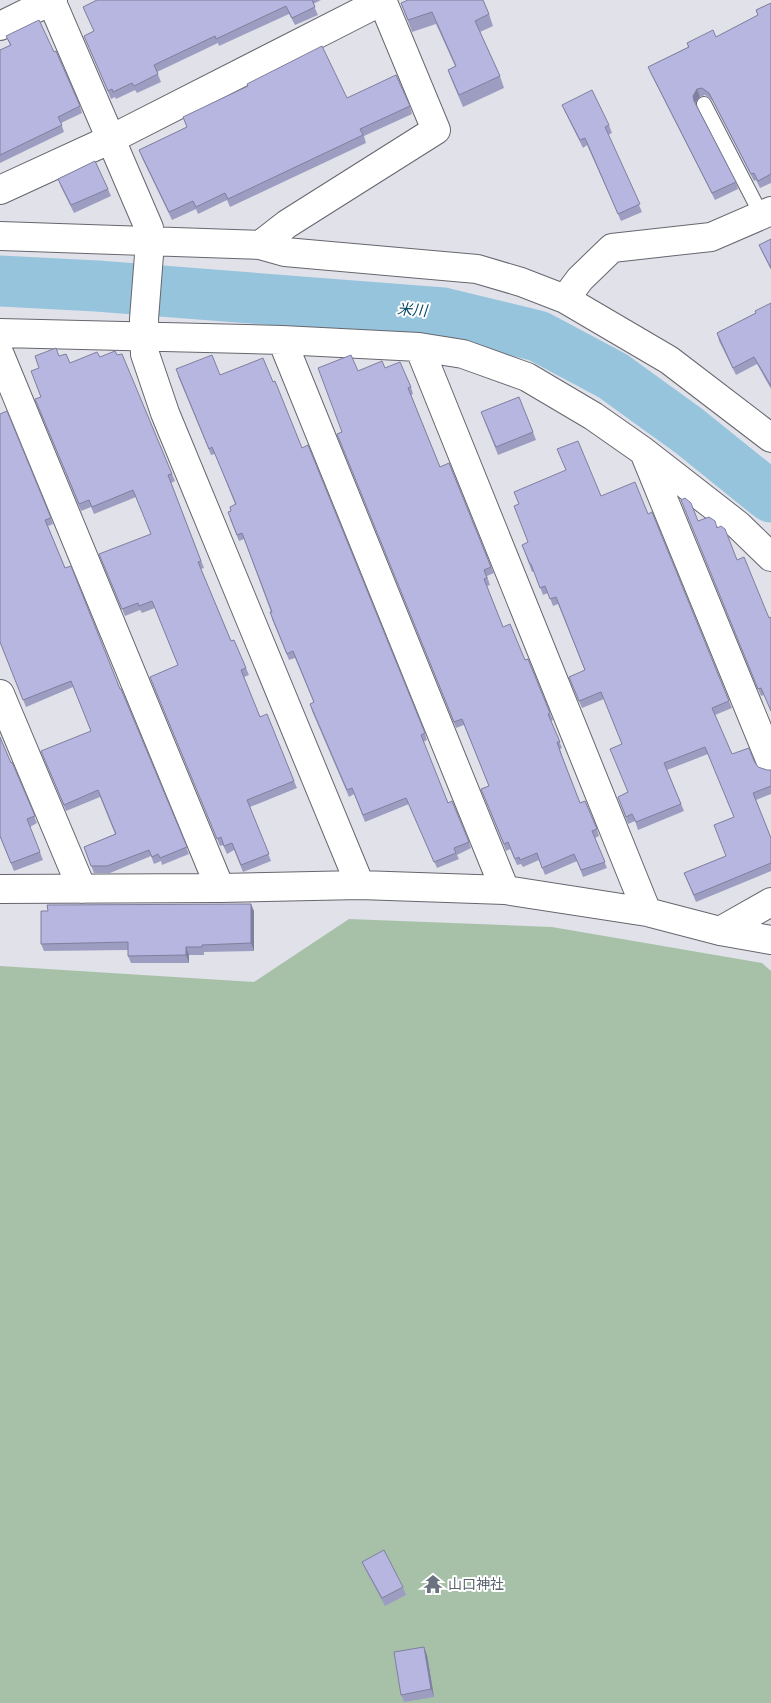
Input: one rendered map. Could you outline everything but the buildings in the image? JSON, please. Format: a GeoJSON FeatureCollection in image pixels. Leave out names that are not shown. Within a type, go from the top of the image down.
{"type":"FeatureCollection","features":[{"type":"Feature","properties":{"kind":"street"},"geometry":{"type":"LineString","coordinates":[[0,26],[52,0],[149,228],[145,354],[165,413],[360,885]]}},
{"type":"Feature","properties":{"kind":"street"},"geometry":{"type":"LineString","coordinates":[[0,190],[110,139],[382,0],[436,130],[287,224],[260,245]]}},
{"type":"Feature","properties":{"kind":"street"},"geometry":{"type":"LineString","coordinates":[[566,299],[580,279],[612,248],[711,237],[766,213]]}},
{"type":"Feature","properties":{"kind":"street"},"geometry":{"type":"LineString","coordinates":[[0,236],[149,247],[260,245],[285,252],[477,269],[521,282],[566,299],[669,360],[771,438]]}},
{"type":"Feature","properties":{"kind":"street"},"geometry":{"type":"LineString","coordinates":[[0,333],[145,329],[282,340],[420,347],[463,354],[527,377],[593,416],[644,450],[738,525],[771,557]]}},
{"type":"Feature","properties":{"kind":"street"},"geometry":{"type":"LineString","coordinates":[[282,340],[505,890]]}},
{"type":"Feature","properties":{"kind":"street"},"geometry":{"type":"LineString","coordinates":[[420,347],[647,912]]}},
{"type":"Feature","properties":{"kind":"street"},"geometry":{"type":"LineString","coordinates":[[0,355],[220,888]]}},
{"type":"Feature","properties":{"kind":"street"},"geometry":{"type":"LineString","coordinates":[[644,450],[771,762]]}},
{"type":"Feature","properties":{"kind":"street"},"geometry":{"type":"LineString","coordinates":[[0,694],[82,889]]}},
{"type":"Feature","properties":{"kind":"street"},"geometry":{"type":"LineString","coordinates":[[0,889],[360,885],[505,890],[647,912],[720,931],[771,940]]}},
{"type":"Feature","properties":{"kind":"street"},"geometry":{"type":"LineString","coordinates":[[720,931],[771,902]]}},
{"type":"Feature","properties":{"kind":"lane"},"geometry":{"type":"LineString","coordinates":[[704,104],[766,213]]}},
{"type":"Feature","properties":{"kind":"green space"},"geometry":{"type":"Polygon","coordinates":[[[349,919],[552,927],[762,963],[771,971],[771,1703],[0,1703],[0,966],[254,982],[349,919]]]}},
{"type":"Feature","properties":{"kind":"waterway","name":"米川"},"geometry":{"type":"LineString","coordinates":[[0,281],[97,286],[443,313],[538,336],[613,376],[689,431],[771,497]]}},
{"type":"Feature","properties":{"kind":"place","name":"山口神社"},"geometry":{"type":"Point","coordinates":[433,1584]}}]}
